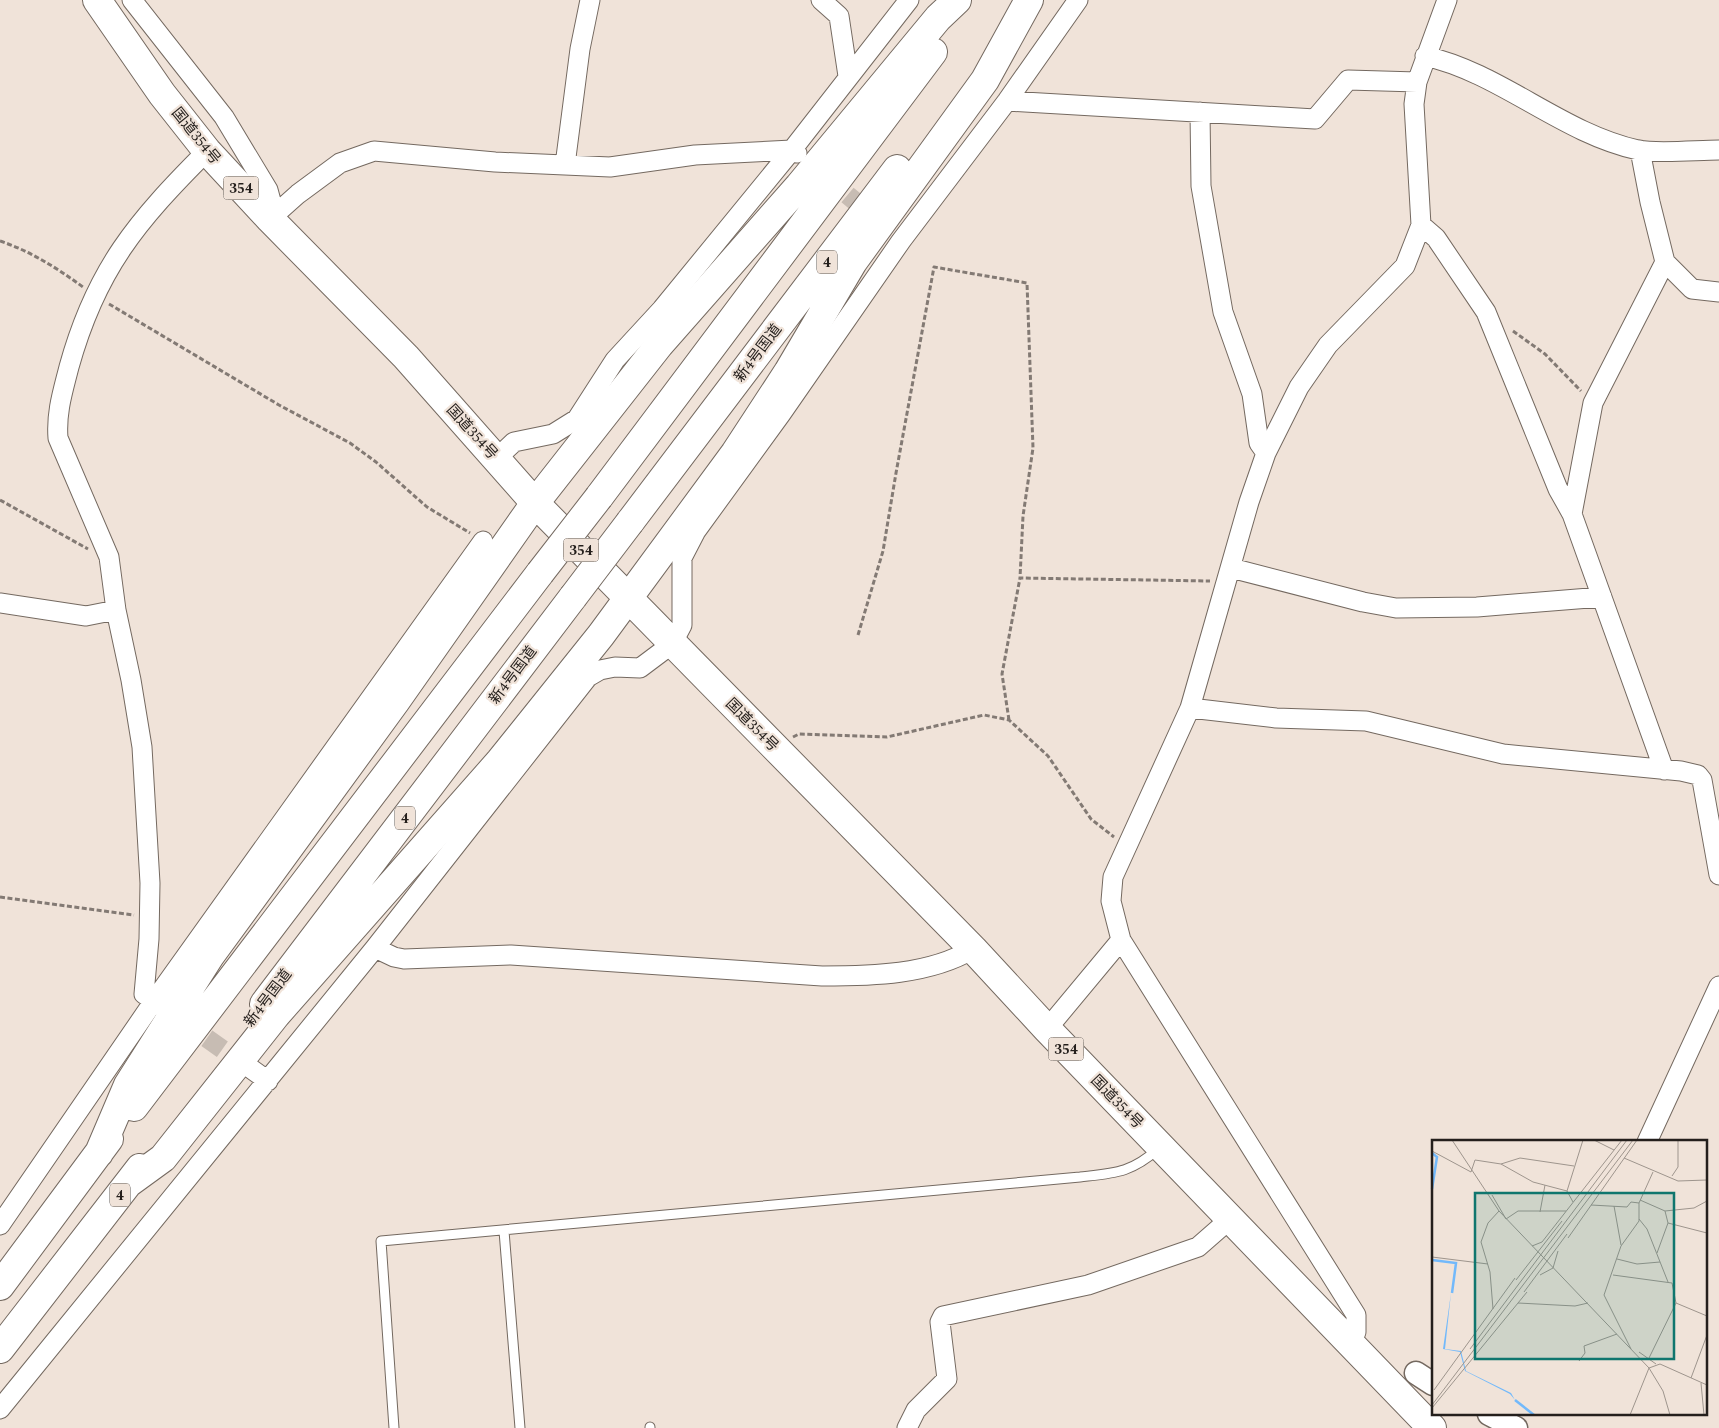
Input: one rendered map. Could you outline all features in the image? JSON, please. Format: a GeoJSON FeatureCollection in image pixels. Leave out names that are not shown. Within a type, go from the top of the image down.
{"type":"FeatureCollection","features":[{"type":"Feature","properties":{"kind":"highway","name":"国道354号"},"geometry":{"type":"LineString","coordinates":[[97,0],[162,94],[208,151],[270,220],[406,357],[535,503],[973,949],[1046,1029],[1352,1343],[1432,1428]]}},
{"type":"Feature","properties":{"kind":"highway"},"geometry":{"type":"LineString","coordinates":[[99,1153],[128,1085],[210,956],[396,701],[535,503],[659,345],[799,186],[938,18],[957,0]]}},
{"type":"Feature","properties":{"kind":"highway"},"geometry":{"type":"LineString","coordinates":[[0,1286],[972,0]]}},
{"type":"Feature","properties":{"kind":"highway","name":"新4号国道"},"geometry":{"type":"LineString","coordinates":[[0,1348],[130,1182],[1024,0]]}},
{"type":"Feature","properties":{"kind":"highway"},"geometry":{"type":"LineString","coordinates":[[130,1182],[163,1158],[276,1015],[500,761],[601,635],[735,453],[788,372],[853,262],[984,80],[1029,0]]}},
{"type":"Feature","properties":{"kind":"street"},"geometry":{"type":"LineString","coordinates":[[132,0],[224,117],[268,190],[271,201],[270,220]]}},
{"type":"Feature","properties":{"kind":"street"},"geometry":{"type":"LineString","coordinates":[[565,165],[580,49],[590,0]]}},
{"type":"Feature","properties":{"kind":"street"},"geometry":{"type":"LineString","coordinates":[[821,0],[839,16],[848,76]]}},
{"type":"Feature","properties":{"kind":"street"},"geometry":{"type":"LineString","coordinates":[[496,459],[514,442],[553,434],[576,419],[615,360],[798,154],[848,76],[908,0]]}},
{"type":"Feature","properties":{"kind":"street"},"geometry":{"type":"LineString","coordinates":[[0,1409],[375,948],[588,677],[600,670],[616,667],[640,668],[672,644],[682,626],[681,569],[687,547],[896,236],[1006,101],[1078,0]]}},
{"type":"Feature","properties":{"kind":"street"},"geometry":{"type":"LineString","coordinates":[[1352,1343],[1356,1332],[1356,1315],[1121,940],[1112,900],[1113,877],[1190,708],[1249,502],[1266,453],[1299,386],[1328,345],[1405,266],[1421,225],[1414,104],[1417,82],[1425,56],[1447,0]]}},
{"type":"Feature","properties":{"kind":"street"},"geometry":{"type":"LineString","coordinates":[[1425,56],[1457,64],[1579,129],[1640,150],[1719,150]]}},
{"type":"Feature","properties":{"kind":"street"},"geometry":{"type":"LineString","coordinates":[[1006,101],[1315,119],[1348,80],[1417,82]]}},
{"type":"Feature","properties":{"kind":"street"},"geometry":{"type":"LineString","coordinates":[[1200,112],[1201,186],[1223,312],[1252,394],[1259,443],[1266,453]]}},
{"type":"Feature","properties":{"kind":"street"},"geometry":{"type":"LineString","coordinates":[[1640,150],[1650,202],[1665,262],[1692,289],[1719,292]]}},
{"type":"Feature","properties":{"kind":"street"},"geometry":{"type":"LineString","coordinates":[[158,1004],[144,994],[150,917],[148,827],[142,747],[131,680],[116,610],[109,557],[58,438],[57,420],[77,340],[94,295],[114,257],[166,192],[208,151]]}},
{"type":"Feature","properties":{"kind":"street"},"geometry":{"type":"LineString","coordinates":[[270,220],[298,194],[340,163],[374,151],[495,162],[610,166],[695,156],[798,154]]}},
{"type":"Feature","properties":{"kind":"street"},"geometry":{"type":"LineString","coordinates":[[1421,225],[1436,238],[1486,312],[1558,489],[1572,514],[1664,770]]}},
{"type":"Feature","properties":{"kind":"street"},"geometry":{"type":"LineString","coordinates":[[1572,514],[1593,403],[1665,262]]}},
{"type":"Feature","properties":{"kind":"street"},"geometry":{"type":"LineString","coordinates":[[0,1225],[483,542]]}},
{"type":"Feature","properties":{"kind":"street"},"geometry":{"type":"LineString","coordinates":[[1229,575],[1396,608],[1477,607],[1602,596]]}},
{"type":"Feature","properties":{"kind":"street"},"geometry":{"type":"LineString","coordinates":[[0,603],[86,616],[116,610]]}},
{"type":"Feature","properties":{"kind":"street"},"geometry":{"type":"LineString","coordinates":[[1190,708],[1276,718],[1366,721],[1503,754],[1682,771],[1698,775],[1702,780],[1719,875]]}},
{"type":"Feature","properties":{"kind":"street"},"geometry":{"type":"LineString","coordinates":[[1046,1029],[1121,940]]}},
{"type":"Feature","properties":{"kind":"street"},"geometry":{"type":"LineString","coordinates":[[375,948],[394,957],[404,958],[510,954],[822,976],[868,976],[913,969],[956,959],[973,949]]}},
{"type":"Feature","properties":{"kind":"street"},"geometry":{"type":"LineString","coordinates":[[1648,1140],[1719,986]]}},
{"type":"Feature","properties":{"kind":"street"},"geometry":{"type":"LineString","coordinates":[[250,1068],[268,1081]]}},
{"type":"Feature","properties":{"kind":"street"},"geometry":{"type":"LineString","coordinates":[[907,1428],[916,1410],[947,1379],[940,1322],[943,1316],[1088,1285],[1198,1247],[1230,1219]]}},
{"type":"Feature","properties":{"kind":"lane"},"geometry":{"type":"LineString","coordinates":[[394,1428],[380,1241],[1080,1178],[1125,1171],[1144,1162],[1160,1147]]}},
{"type":"Feature","properties":{"kind":"lane"},"geometry":{"type":"LineString","coordinates":[[504,1231],[520,1428]]}},
{"type":"Feature","properties":{"kind":"path"},"geometry":{"type":"LineString","coordinates":[[0,241],[20,248],[55,268],[94,295],[279,406],[350,443],[376,462],[427,507],[483,542]]}},
{"type":"Feature","properties":{"kind":"path"},"geometry":{"type":"LineString","coordinates":[[858,635],[884,551],[896,473],[934,267],[1028,283],[1033,448],[1023,516],[1020,578],[1002,674],[1009,720]]}},
{"type":"Feature","properties":{"kind":"path"},"geometry":{"type":"LineString","coordinates":[[1486,312],[1545,354],[1593,403]]}},
{"type":"Feature","properties":{"kind":"path"},"geometry":{"type":"LineString","coordinates":[[0,500],[78,545],[109,557]]}},
{"type":"Feature","properties":{"kind":"path"},"geometry":{"type":"LineString","coordinates":[[1020,578],[1229,575]]}},
{"type":"Feature","properties":{"kind":"path"},"geometry":{"type":"LineString","coordinates":[[774,746],[799,734],[887,737],[984,714],[1009,720],[1048,756],[1091,819],[1118,840],[1125,850]]}},
{"type":"Feature","properties":{"kind":"path"},"geometry":{"type":"LineString","coordinates":[[0,897],[150,917]]}},
{"type":"Feature","properties":{"kind":"tunnel"},"geometry":{"type":"LineString","coordinates":[[826,177],[874,217]]}},
{"type":"Feature","properties":{"kind":"tunnel"},"geometry":{"type":"LineString","coordinates":[[184,1022],[249,1068]]}}]}
